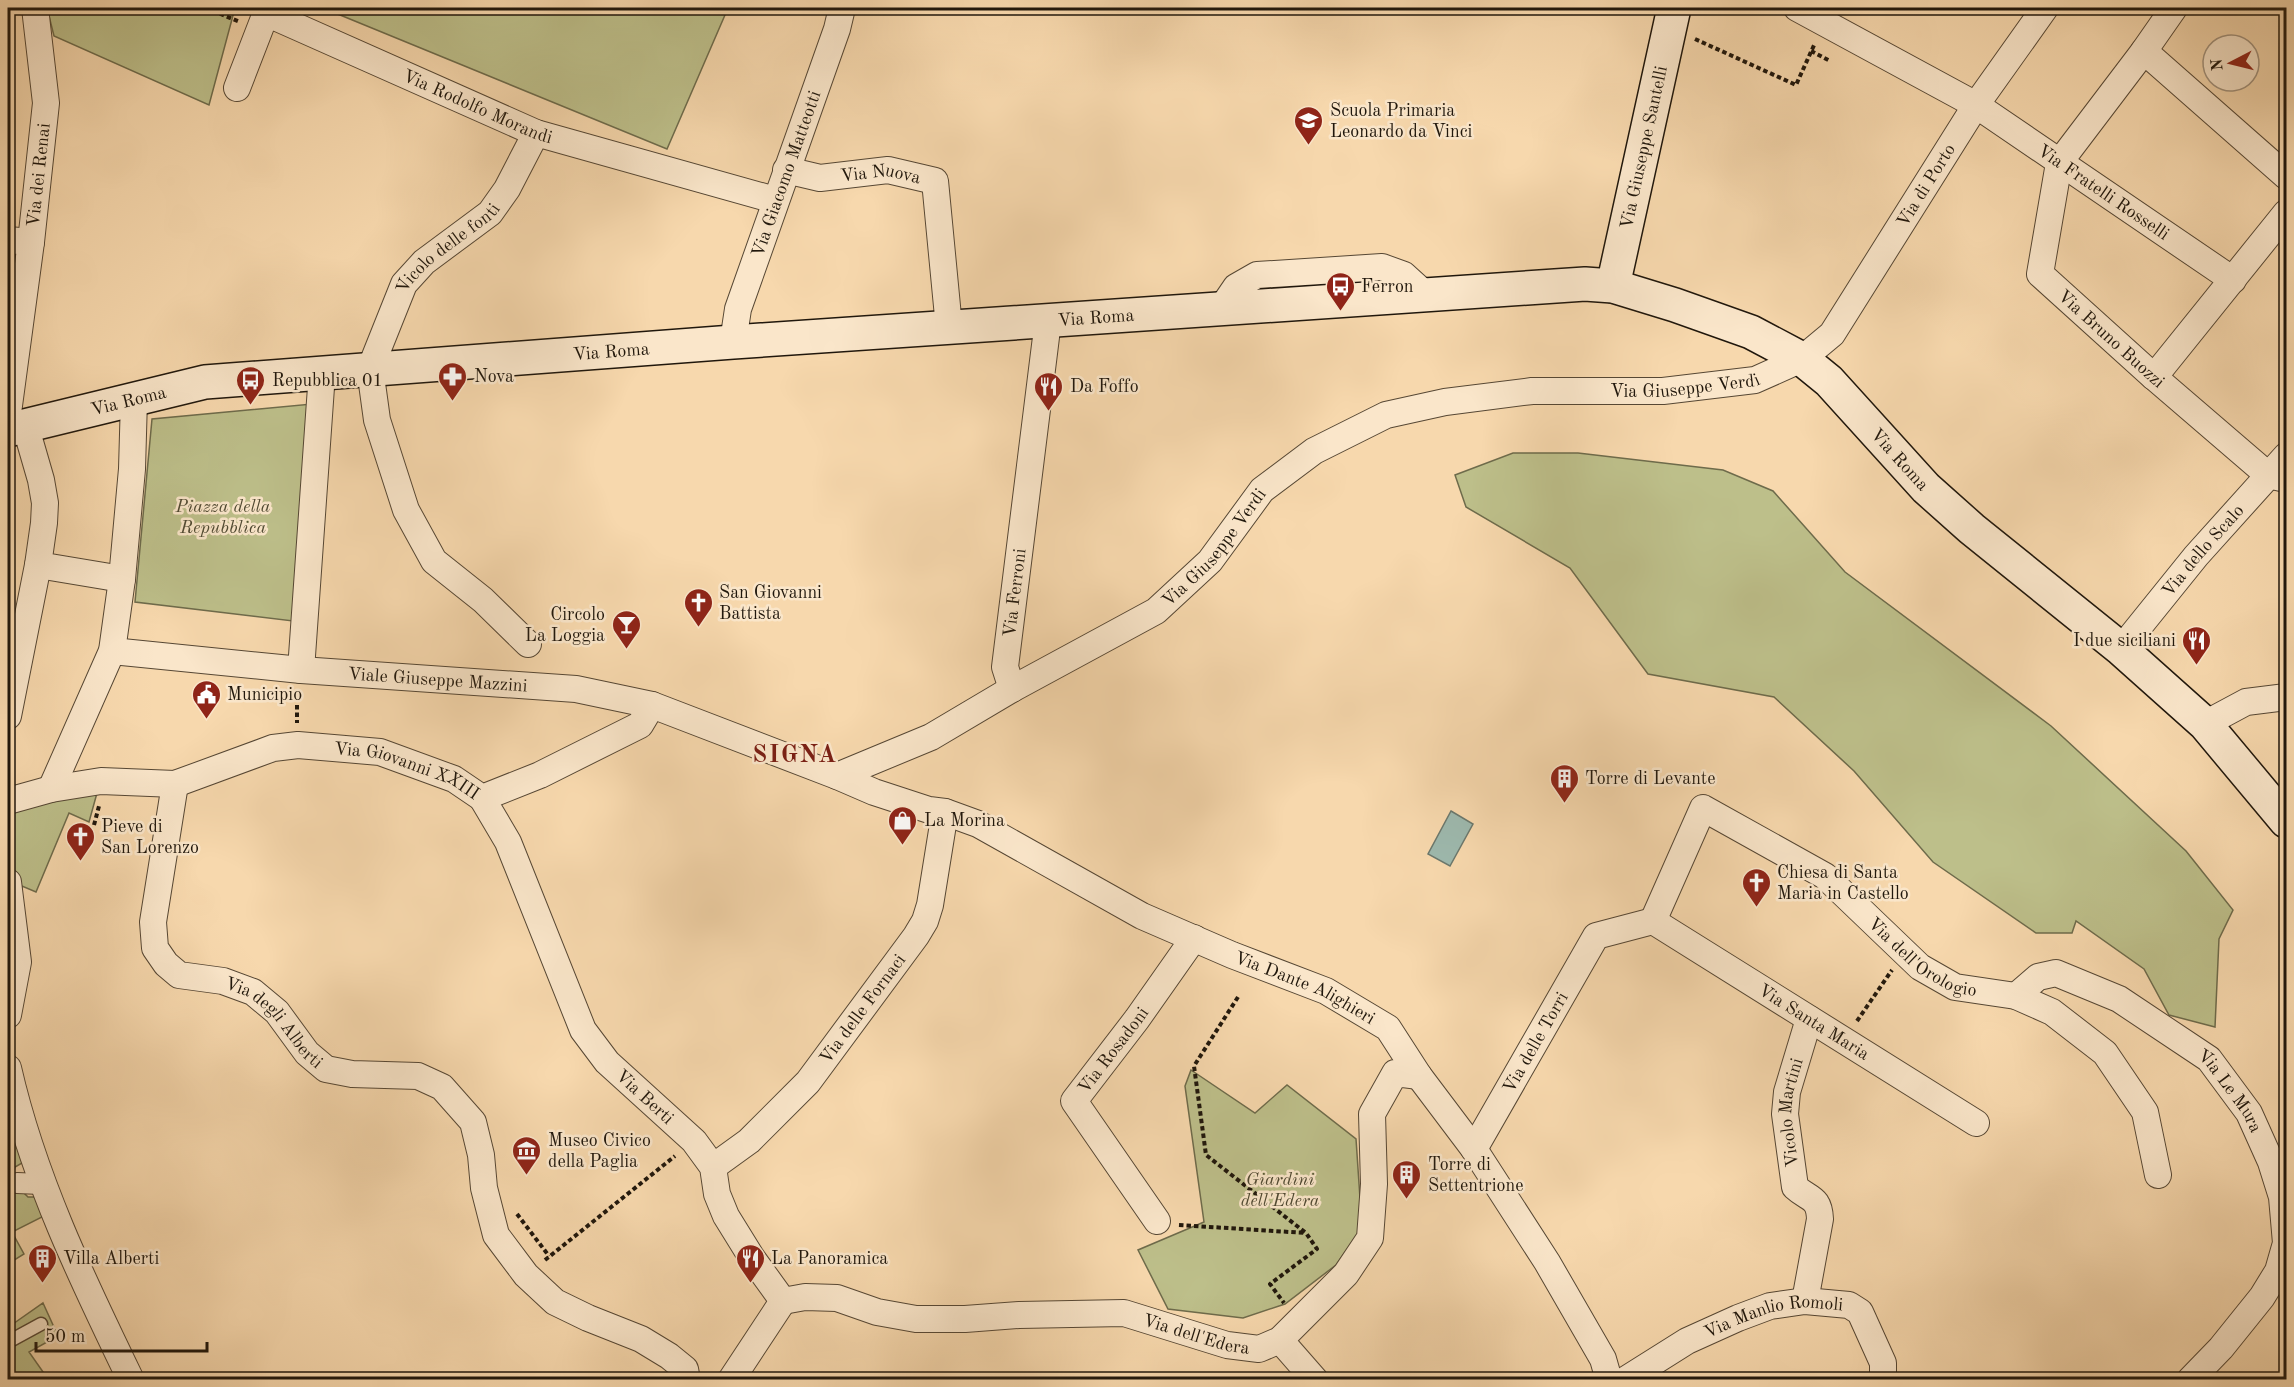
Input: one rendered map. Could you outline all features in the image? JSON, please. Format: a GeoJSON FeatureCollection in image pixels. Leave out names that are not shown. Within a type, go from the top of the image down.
{"type":"FeatureCollection","features":[{"type":"Feature","properties":{"kind":"main road","name":"Via Giuseppe Santelli"},"geometry":{"type":"LineString","coordinates":[[1613,286],[1671,18]]}},
{"type":"Feature","properties":{"kind":"main road","name":"Via Roma"},"geometry":{"type":"LineString","coordinates":[[18,432],[134,399],[205,382],[949,327],[1585,284],[1613,286],[1751,332],[1802,359],[1829,381],[1926,488],[1972,529],[2121,649],[2205,724],[2286,821]]}},
{"type":"Feature","properties":{"kind":"street","name":"Via dei Renai"},"geometry":{"type":"LineString","coordinates":[[8,413],[19,241],[46,103],[35,8]]}},
{"type":"Feature","properties":{"kind":"street","name":"Via Giacomo Matteotti"},"geometry":{"type":"LineString","coordinates":[[733,342],[738,309],[837,29],[842,8]]}},
{"type":"Feature","properties":{"kind":"street","name":"Via di Porto"},"geometry":{"type":"LineString","coordinates":[[1802,359],[1832,334],[1976,105],[2045,8]]}},
{"type":"Feature","properties":{"kind":"street"},"geometry":{"type":"LineString","coordinates":[[2059,163],[2174,8]]}},
{"type":"Feature","properties":{"kind":"street","name":"Via Fratelli Rosselli"},"geometry":{"type":"LineString","coordinates":[[1810,11],[1843,32],[1976,105],[2233,280]]}},
{"type":"Feature","properties":{"kind":"street","name":"Via Rodolfo Morandi"},"geometry":{"type":"LineString","coordinates":[[237,88],[266,13],[537,133],[775,200]]}},
{"type":"Feature","properties":{"kind":"street"},"geometry":{"type":"LineString","coordinates":[[2144,51],[2286,176]]}},
{"type":"Feature","properties":{"kind":"street","name":"Vicolo delle fonti"},"geometry":{"type":"LineString","coordinates":[[370,369],[404,284],[424,262],[490,213],[507,189],[537,133]]}},
{"type":"Feature","properties":{"kind":"street","name":"Via Bruno Buozzi"},"geometry":{"type":"LineString","coordinates":[[2059,163],[2040,274],[2154,377],[2277,477]]}},
{"type":"Feature","properties":{"kind":"street","name":"Via Nuova"},"geometry":{"type":"LineString","coordinates":[[786,170],[820,178],[888,170],[935,181],[949,327]]}},
{"type":"Feature","properties":{"kind":"street"},"geometry":{"type":"LineString","coordinates":[[2154,377],[2286,213]]}},
{"type":"Feature","properties":{"kind":"street","name":"Via Ferroni"},"geometry":{"type":"LineString","coordinates":[[1012,690],[1005,667],[1048,321]]}},
{"type":"Feature","properties":{"kind":"street","name":"Via Giuseppe Verdi"},"geometry":{"type":"LineString","coordinates":[[837,776],[931,737],[1156,611],[1210,561],[1262,490],[1314,451],[1386,415],[1445,402],[1532,391],[1663,392],[1755,380],[1802,359]]}},
{"type":"Feature","properties":{"kind":"street"},"geometry":{"type":"LineString","coordinates":[[370,369],[377,420],[406,510],[434,561],[483,600],[528,644]]}},
{"type":"Feature","properties":{"kind":"street"},"geometry":{"type":"LineString","coordinates":[[112,651],[301,670],[322,373]]}},
{"type":"Feature","properties":{"kind":"street"},"geometry":{"type":"LineString","coordinates":[[51,789],[112,651],[122,579],[132,469],[134,399]]}},
{"type":"Feature","properties":{"kind":"street"},"geometry":{"type":"LineString","coordinates":[[8,716],[12,665],[38,565],[45,503],[41,480],[18,432]]}},
{"type":"Feature","properties":{"kind":"street","name":"Via dello Scalo"},"geometry":{"type":"LineString","coordinates":[[2121,649],[2196,556],[2277,477],[2286,456]]}},
{"type":"Feature","properties":{"kind":"street"},"geometry":{"type":"LineString","coordinates":[[38,565],[122,579]]}},
{"type":"Feature","properties":{"kind":"street","name":"Viale Giuseppe Mazzini"},"geometry":{"type":"LineString","coordinates":[[301,670],[576,689],[652,705]]}},
{"type":"Feature","properties":{"kind":"street"},"geometry":{"type":"LineString","coordinates":[[2205,724],[2246,702],[2286,697]]}},
{"type":"Feature","properties":{"kind":"street"},"geometry":{"type":"LineString","coordinates":[[652,705],[837,776]]}},
{"type":"Feature","properties":{"kind":"street","name":"Via Giovanni XXIII"},"geometry":{"type":"LineString","coordinates":[[175,784],[273,747],[330,746],[380,752],[454,779],[482,798],[540,775],[640,725],[652,705]]}},
{"type":"Feature","properties":{"kind":"street","name":"Via Dante Alighieri"},"geometry":{"type":"LineString","coordinates":[[837,776],[874,792],[978,824],[1142,916],[1326,991],[1388,1028],[1419,1076],[1474,1149],[1547,1262],[1603,1359],[1610,1380]]}},
{"type":"Feature","properties":{"kind":"street"},"geometry":{"type":"LineString","coordinates":[[8,801],[51,789],[101,781],[175,784]]}},
{"type":"Feature","properties":{"kind":"street","name":"Via degli Alberti"},"geometry":{"type":"LineString","coordinates":[[175,784],[153,922],[155,948],[166,964],[179,975],[223,981],[253,992],[277,1012],[307,1053],[326,1069],[352,1074],[418,1076],[442,1087],[473,1122],[481,1155],[484,1188],[496,1235],[526,1275],[555,1302],[640,1339],[669,1356],[685,1369],[687,1380]]}},
{"type":"Feature","properties":{"kind":"street","name":"Via Berti"},"geometry":{"type":"LineString","coordinates":[[482,798],[508,842],[583,1030],[607,1062],[694,1141],[713,1167],[717,1194],[726,1216],[783,1301]]}},
{"type":"Feature","properties":{"kind":"street","name":"Via dell'Orologio"},"geometry":{"type":"LineString","coordinates":[[1653,921],[1703,808],[1826,876],[1920,967],[1955,987],[2016,996],[2052,1012],[2105,1053],[2145,1112],[2158,1175]]}},
{"type":"Feature","properties":{"kind":"street","name":"Via delle Fornaci"},"geometry":{"type":"LineString","coordinates":[[713,1167],[749,1141],[808,1082],[916,936],[925,921],[930,905],[945,813]]}},
{"type":"Feature","properties":{"kind":"street"},"geometry":{"type":"LineString","coordinates":[[8,882],[18,962],[8,1015]]}},
{"type":"Feature","properties":{"kind":"street","name":"Via delle Torri"},"geometry":{"type":"LineString","coordinates":[[1474,1149],[1596,936],[1653,921]]}},
{"type":"Feature","properties":{"kind":"street","name":"Via Santa Maria"},"geometry":{"type":"LineString","coordinates":[[1653,921],[1976,1123]]}},
{"type":"Feature","properties":{"kind":"street","name":"Via Rosadoni"},"geometry":{"type":"LineString","coordinates":[[1157,1221],[1074,1101],[1137,1019],[1194,938]]}},
{"type":"Feature","properties":{"kind":"street","name":"Via Le Mura"},"geometry":{"type":"LineString","coordinates":[[2016,996],[2038,977],[2056,973],[2119,999],[2209,1059],[2249,1113],[2271,1162],[2282,1197],[2286,1243],[2278,1271],[2262,1297],[2221,1348],[2190,1380]]}},
{"type":"Feature","properties":{"kind":"street","name":"Vicolo Martini"},"geometry":{"type":"LineString","coordinates":[[1805,1301],[1820,1208],[1815,1201],[1796,1187],[1785,1114],[1786,1092],[1809,1019]]}},
{"type":"Feature","properties":{"kind":"street"},"geometry":{"type":"LineString","coordinates":[[8,1068],[22,1183],[76,1265],[131,1380]]}},
{"type":"Feature","properties":{"kind":"street","name":"Via dell'Edera"},"geometry":{"type":"LineString","coordinates":[[783,1301],[805,1297],[837,1298],[877,1312],[916,1318],[965,1319],[1072,1313],[1124,1313],[1227,1345],[1259,1349],[1280,1340],[1346,1274],[1370,1238],[1374,1184],[1372,1114],[1395,1073],[1419,1076]]}},
{"type":"Feature","properties":{"kind":"street"},"geometry":{"type":"LineString","coordinates":[[732,1380],[783,1301]]}},
{"type":"Feature","properties":{"kind":"street","name":"Via Manlio Romoli"},"geometry":{"type":"LineString","coordinates":[[1625,1380],[1687,1341],[1738,1318],[1770,1306],[1805,1301],[1849,1305],[1860,1312],[1883,1363],[1883,1380]]}},
{"type":"Feature","properties":{"kind":"street"},"geometry":{"type":"LineString","coordinates":[[1280,1340],[1315,1380]]}},
{"type":"Feature","properties":{"kind":"lane"},"geometry":{"type":"LineString","coordinates":[[8,1342],[41,1324]]}},
{"type":"Feature","properties":{"kind":"path"},"geometry":{"type":"LineString","coordinates":[[206,8],[259,31]]}},
{"type":"Feature","properties":{"kind":"path"},"geometry":{"type":"LineString","coordinates":[[1671,18],[1796,85],[1816,42],[1834,44],[1843,32]]}},
{"type":"Feature","properties":{"kind":"path"},"geometry":{"type":"LineString","coordinates":[[1811,51],[1830,61]]}},
{"type":"Feature","properties":{"kind":"path"},"geometry":{"type":"LineString","coordinates":[[94,825],[98,812]]}},
{"type":"Feature","properties":{"kind":"path"},"geometry":{"type":"LineString","coordinates":[[1844,1042],[1904,952]]}},
{"type":"Feature","properties":{"kind":"path"},"geometry":{"type":"LineString","coordinates":[[1238,997],[1194,1066],[1206,1155],[1306,1233],[1317,1249],[1270,1284],[1285,1304],[1280,1340]]}},
{"type":"Feature","properties":{"kind":"path"},"geometry":{"type":"LineString","coordinates":[[526,1275],[694,1141]]}},
{"type":"Feature","properties":{"kind":"path"},"geometry":{"type":"LineString","coordinates":[[1157,1221],[1191,1228],[1306,1233]]}},
{"type":"Feature","properties":{"kind":"green space"},"geometry":{"type":"Polygon","coordinates":[[[47,8],[235,8],[209,105],[54,36],[47,8]]]}},
{"type":"Feature","properties":{"kind":"green space"},"geometry":{"type":"Polygon","coordinates":[[[323,8],[728,8],[667,149],[323,8]]]}},
{"type":"Feature","properties":{"kind":"green space","name":"Piazza della Repubblica"},"geometry":{"type":"Polygon","coordinates":[[[312,404],[293,621],[135,602],[152,419],[312,404]]]}},
{"type":"Feature","properties":{"kind":"green space"},"geometry":{"type":"Polygon","coordinates":[[[1513,453],[1578,453],[1723,470],[1773,491],[1845,572],[2051,726],[2186,851],[2233,910],[2219,939],[2215,1027],[2169,1015],[2144,969],[2076,921],[2072,933],[2036,933],[1933,862],[1854,771],[1774,697],[1648,674],[1570,568],[1466,507],[1455,475],[1513,453]]]}},
{"type":"Feature","properties":{"kind":"green space"},"geometry":{"type":"Polygon","coordinates":[[[97,793],[89,822],[69,813],[36,892],[22,886],[17,913],[8,861],[8,807],[97,793]]]}},
{"type":"Feature","properties":{"kind":"green space","name":"Giardini dell'Edera"},"geometry":{"type":"Polygon","coordinates":[[[1191,1070],[1255,1113],[1287,1085],[1356,1139],[1362,1228],[1336,1265],[1285,1304],[1243,1318],[1168,1309],[1138,1250],[1204,1222],[1185,1086],[1191,1070]]]}},
{"type":"Feature","properties":{"kind":"green space"},"geometry":{"type":"Polygon","coordinates":[[[8,1104],[24,1162],[15,1167],[13,1175],[21,1190],[28,1197],[36,1197],[46,1215],[12,1232],[24,1254],[8,1264],[8,1104]]]}},
{"type":"Feature","properties":{"kind":"green space"},"geometry":{"type":"Polygon","coordinates":[[[43,1303],[58,1336],[29,1352],[48,1379],[8,1379],[8,1323],[10,1326],[43,1303]]]}},
{"type":"Feature","properties":{"kind":"shaded area"},"geometry":{"type":"Polygon","coordinates":[[[1451,811],[1473,824],[1450,866],[1428,854],[1451,811]]]}},
{"type":"Feature","properties":{"kind":"place","name":"Scuola Primaria Leonardo da Vinci"},"geometry":{"type":"Point","coordinates":[1309,146]}},
{"type":"Feature","properties":{"kind":"place","name":"Ferron"},"geometry":{"type":"Point","coordinates":[1340,312]}},
{"type":"Feature","properties":{"kind":"place","name":"Nova"},"geometry":{"type":"Point","coordinates":[453,402]}},
{"type":"Feature","properties":{"kind":"place","name":"Repubblica 01"},"geometry":{"type":"Point","coordinates":[251,406]}},
{"type":"Feature","properties":{"kind":"place","name":"Da Foffo"},"geometry":{"type":"Point","coordinates":[1049,412]}},
{"type":"Feature","properties":{"kind":"place","name":"San Giovanni Battista"},"geometry":{"type":"Point","coordinates":[698,628]}},
{"type":"Feature","properties":{"kind":"place","name":"Circolo La Loggia"},"geometry":{"type":"Point","coordinates":[626,650]}},
{"type":"Feature","properties":{"kind":"place","name":"I due siciliani"},"geometry":{"type":"Point","coordinates":[2197,666]}},
{"type":"Feature","properties":{"kind":"place","name":"Municipio"},"geometry":{"type":"Point","coordinates":[206,720]}},
{"type":"Feature","properties":{"kind":"place","name":"Torre di Levante"},"geometry":{"type":"Point","coordinates":[1564,804]}},
{"type":"Feature","properties":{"kind":"place","name":"La Morina"},"geometry":{"type":"Point","coordinates":[903,846]}},
{"type":"Feature","properties":{"kind":"place","name":"Pieve di San Lorenzo"},"geometry":{"type":"Point","coordinates":[80,862]}},
{"type":"Feature","properties":{"kind":"place","name":"Chiesa di Santa Maria in Castello"},"geometry":{"type":"Point","coordinates":[1756,908]}},
{"type":"Feature","properties":{"kind":"place","name":"Museo Civico della Paglia"},"geometry":{"type":"Point","coordinates":[527,1176]}},
{"type":"Feature","properties":{"kind":"place","name":"Torre di Settentrione"},"geometry":{"type":"Point","coordinates":[1407,1200]}},
{"type":"Feature","properties":{"kind":"place","name":"Villa Alberti"},"geometry":{"type":"Point","coordinates":[42,1284]}},
{"type":"Feature","properties":{"kind":"place","name":"La Panoramica"},"geometry":{"type":"Point","coordinates":[750,1284]}},
{"type":"Feature","properties":{"kind":"district","name":"SIGNA"},"geometry":{"type":"Point","coordinates":[795,754]}}]}
